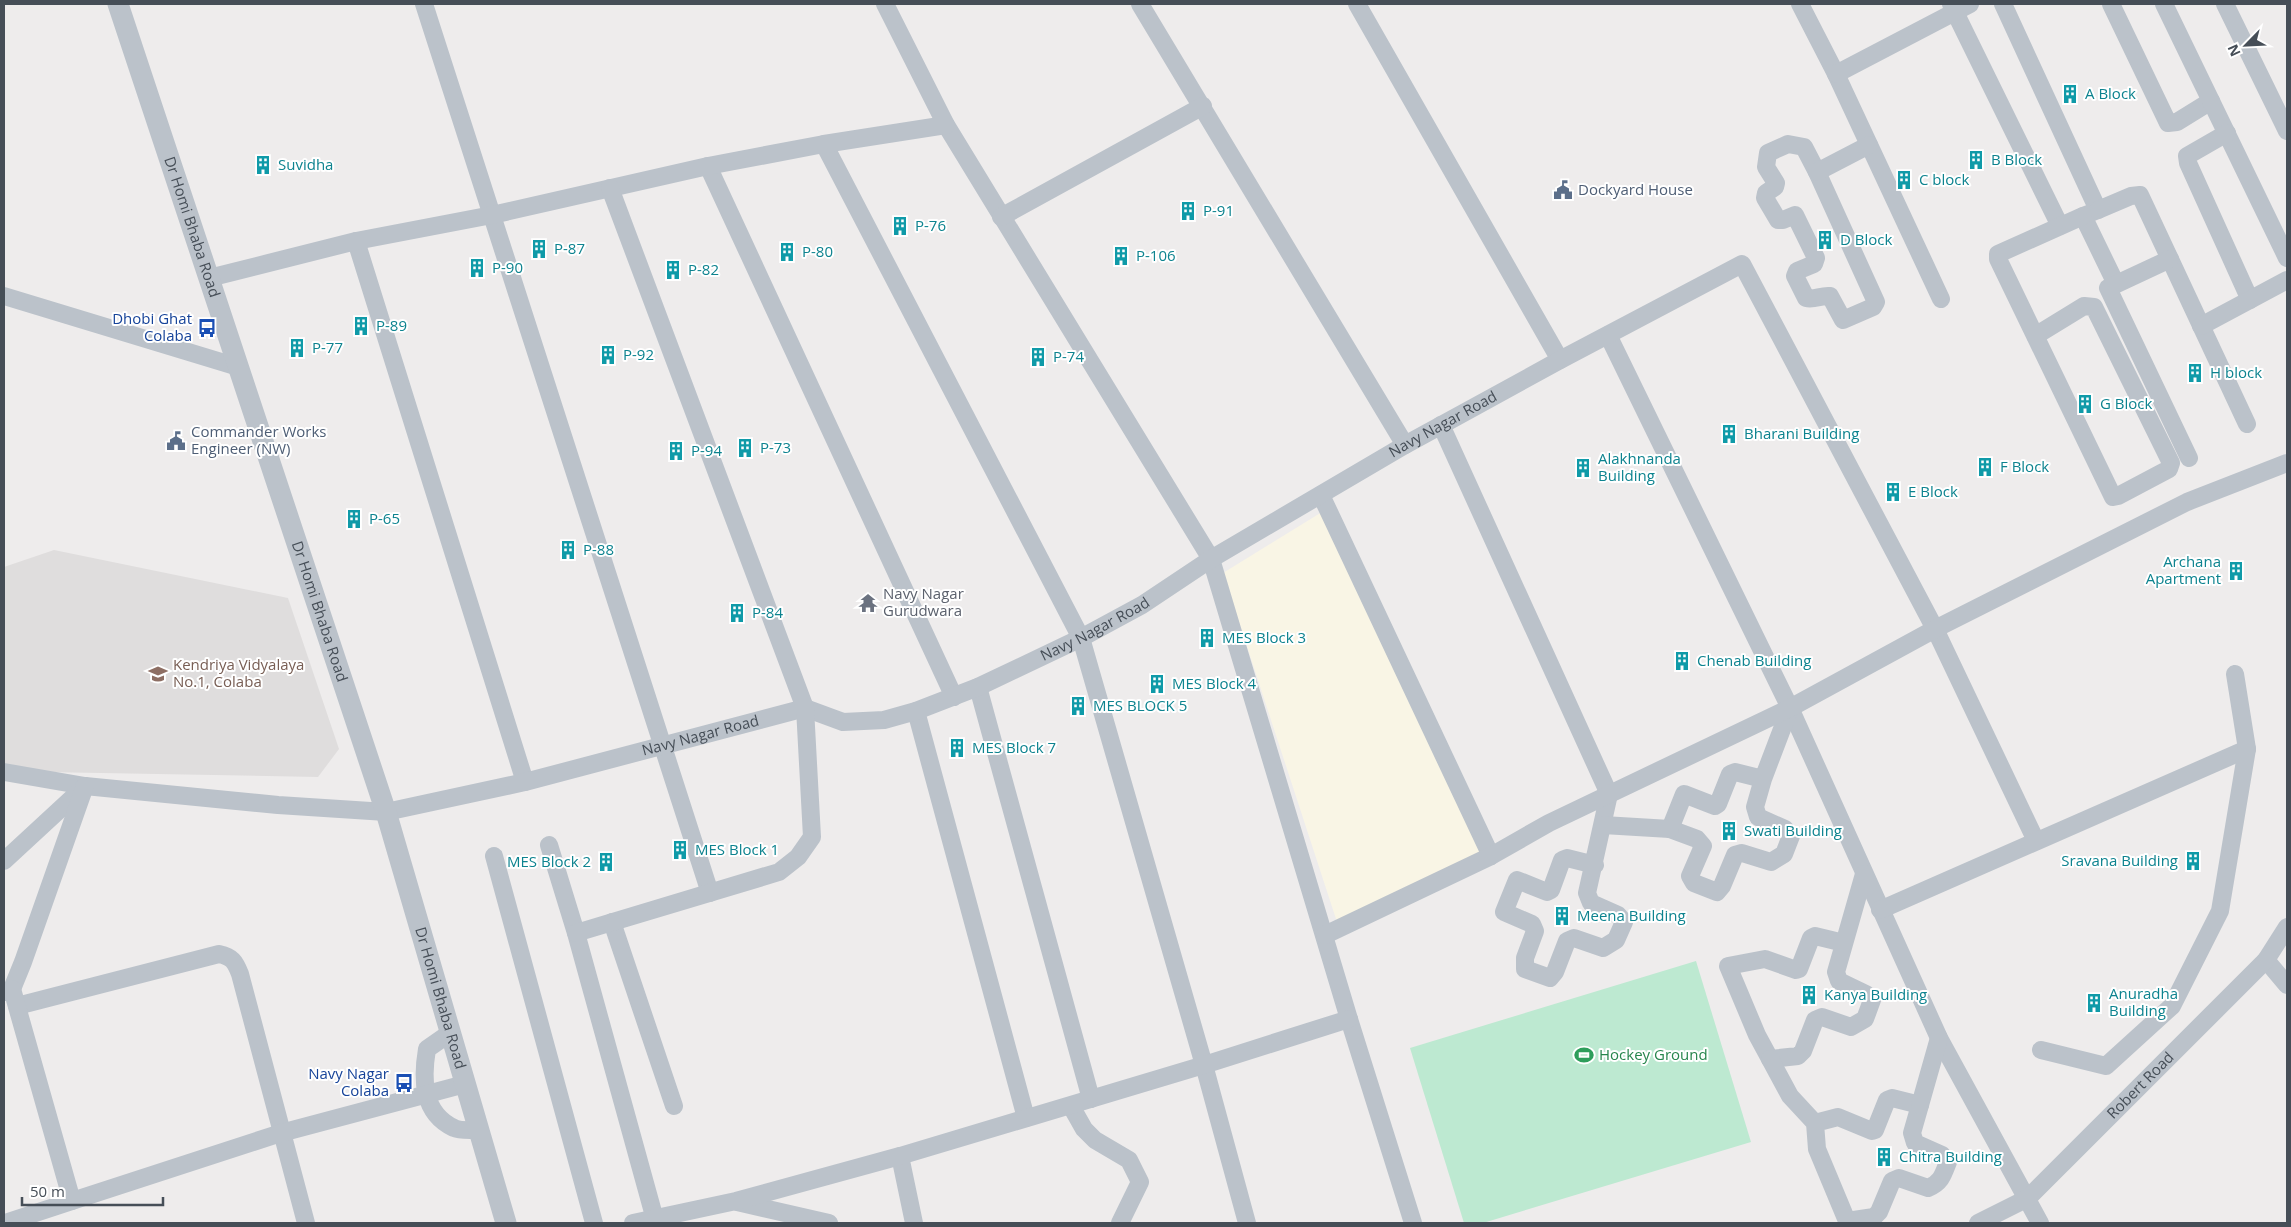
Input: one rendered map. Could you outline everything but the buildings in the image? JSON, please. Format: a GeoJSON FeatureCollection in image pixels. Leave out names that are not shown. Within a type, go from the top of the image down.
{"type":"FeatureCollection","features":[{"type":"Feature","properties":{"kind":"street"},"geometry":{"type":"LineString","coordinates":[[424,4],[664,745],[710,893]]}},
{"type":"Feature","properties":{"kind":"street"},"geometry":{"type":"LineString","coordinates":[[885,4],[946,125],[1211,559],[1349,1019],[1413,1223]]}},
{"type":"Feature","properties":{"kind":"street"},"geometry":{"type":"LineString","coordinates":[[1140,4],[1405,445]]}},
{"type":"Feature","properties":{"kind":"street"},"geometry":{"type":"LineString","coordinates":[[1357,4],[1560,360]]}},
{"type":"Feature","properties":{"kind":"street"},"geometry":{"type":"LineString","coordinates":[[1800,4],[1870,145],[1941,299]]}},
{"type":"Feature","properties":{"kind":"street"},"geometry":{"type":"LineString","coordinates":[[2003,4],[2091,213],[2116,284]]}},
{"type":"Feature","properties":{"kind":"street"},"geometry":{"type":"LineString","coordinates":[[2111,4],[2168,123],[2177,122],[2211,101]]}},
{"type":"Feature","properties":{"kind":"street"},"geometry":{"type":"LineString","coordinates":[[2164,4],[2287,258]]}},
{"type":"Feature","properties":{"kind":"street"},"geometry":{"type":"LineString","coordinates":[[2225,4],[2287,131]]}},
{"type":"Feature","properties":{"kind":"street","name":"Dr Homi Bhaba Road"},"geometry":{"type":"LineString","coordinates":[[121,5],[238,367],[386,812],[506,1223]]}},
{"type":"Feature","properties":{"kind":"street"},"geometry":{"type":"LineString","coordinates":[[1836,74],[1959,6],[2060,226]]}},
{"type":"Feature","properties":{"kind":"street"},"geometry":{"type":"LineString","coordinates":[[1001,217],[1203,106]]}},
{"type":"Feature","properties":{"kind":"street"},"geometry":{"type":"LineString","coordinates":[[209,278],[356,241],[492,215],[708,166],[824,144],[946,125]]}},
{"type":"Feature","properties":{"kind":"street"},"geometry":{"type":"LineString","coordinates":[[2227,133],[2188,156],[2188,162],[2250,300]]}},
{"type":"Feature","properties":{"kind":"street"},"geometry":{"type":"LineString","coordinates":[[824,144],[1081,638],[1247,1223]]}},
{"type":"Feature","properties":{"kind":"street"},"geometry":{"type":"LineString","coordinates":[[1788,144],[1804,147],[1817,172],[1876,302],[1873,307],[1843,320],[1830,296],[1824,295],[1813,300],[1806,298],[1796,276],[1797,271],[1814,264],[1816,258],[1795,215],[1778,220],[1766,198],[1766,193],[1775,187],[1776,184],[1766,166],[1768,153],[1788,144]]}},
{"type":"Feature","properties":{"kind":"street"},"geometry":{"type":"LineString","coordinates":[[1817,172],[1870,145]]}},
{"type":"Feature","properties":{"kind":"street"},"geometry":{"type":"LineString","coordinates":[[708,166],[954,697]]}},
{"type":"Feature","properties":{"kind":"street"},"geometry":{"type":"LineString","coordinates":[[576,933],[779,872],[798,857],[812,837],[805,708],[610,188]]}},
{"type":"Feature","properties":{"kind":"street"},"geometry":{"type":"LineString","coordinates":[[2035,336],[2084,306],[2094,307],[2171,463],[2169,469],[2113,497],[2035,336],[1998,259],[1998,254],[2060,226],[2131,196],[2140,195],[2247,424]]}},
{"type":"Feature","properties":{"kind":"street"},"geometry":{"type":"LineString","coordinates":[[356,241],[525,782]]}},
{"type":"Feature","properties":{"kind":"street"},"geometry":{"type":"LineString","coordinates":[[2170,259],[2108,288],[2189,458]]}},
{"type":"Feature","properties":{"kind":"street","name":"Navy Nagar Road"},"geometry":{"type":"LineString","coordinates":[[4,772],[85,786],[278,805],[386,812],[525,782],[805,708],[843,722],[884,720],[916,711],[978,687],[1081,638],[1142,605],[1211,559],[1405,445],[1560,360],[1742,264],[1934,629]]}},
{"type":"Feature","properties":{"kind":"street"},"geometry":{"type":"LineString","coordinates":[[2201,326],[2287,280]]}},
{"type":"Feature","properties":{"kind":"street"},"geometry":{"type":"LineString","coordinates":[[4,296],[238,367]]}},
{"type":"Feature","properties":{"kind":"street"},"geometry":{"type":"LineString","coordinates":[[1608,336],[1790,708],[1939,1038],[2028,1198],[2039,1222]]}},
{"type":"Feature","properties":{"kind":"street"},"geometry":{"type":"LineString","coordinates":[[1441,425],[1610,794],[1595,864],[1587,894],[1591,903],[1618,915],[1624,922],[1616,940],[1603,948],[1574,938],[1567,941],[1555,972],[1550,978],[1525,969],[1525,958],[1535,931],[1532,924],[1504,912],[1517,880],[1547,892],[1551,890],[1562,860],[1567,858],[1595,864]]}},
{"type":"Feature","properties":{"kind":"street"},"geometry":{"type":"LineString","coordinates":[[1325,935],[1491,856],[1549,823],[1790,708],[1934,629],[2187,502],[2287,463]]}},
{"type":"Feature","properties":{"kind":"street"},"geometry":{"type":"LineString","coordinates":[[1321,495],[1491,856]]}},
{"type":"Feature","properties":{"kind":"street"},"geometry":{"type":"LineString","coordinates":[[1934,629],[1996,753],[2036,841]]}},
{"type":"Feature","properties":{"kind":"street"},"geometry":{"type":"LineString","coordinates":[[2041,1050],[2106,1066],[2172,1006],[2220,911],[2247,749],[2235,674]]}},
{"type":"Feature","properties":{"kind":"street"},"geometry":{"type":"LineString","coordinates":[[978,687],[1092,1098]]}},
{"type":"Feature","properties":{"kind":"street"},"geometry":{"type":"LineString","coordinates":[[1603,825],[1670,829],[1697,839],[1703,846],[1690,876],[1694,883],[1717,892],[1722,886],[1735,855],[1742,853],[1771,862],[1778,860],[1784,854],[1791,836],[1785,829],[1758,817],[1755,808],[1763,779],[1790,708]]}},
{"type":"Feature","properties":{"kind":"street"},"geometry":{"type":"LineString","coordinates":[[916,711],[1026,1118]]}},
{"type":"Feature","properties":{"kind":"street"},"geometry":{"type":"LineString","coordinates":[[1880,910],[2247,749]]}},
{"type":"Feature","properties":{"kind":"street"},"geometry":{"type":"LineString","coordinates":[[1670,829],[1684,794],[1715,806],[1718,804],[1730,774],[1735,772],[1763,779]]}},
{"type":"Feature","properties":{"kind":"street"},"geometry":{"type":"LineString","coordinates":[[4,861],[85,786]]}},
{"type":"Feature","properties":{"kind":"street"},"geometry":{"type":"LineString","coordinates":[[72,1201],[11,996],[85,786]]}},
{"type":"Feature","properties":{"kind":"street"},"geometry":{"type":"LineString","coordinates":[[549,845],[576,933],[655,1220]]}},
{"type":"Feature","properties":{"kind":"street"},"geometry":{"type":"LineString","coordinates":[[494,856],[594,1223]]}},
{"type":"Feature","properties":{"kind":"street"},"geometry":{"type":"LineString","coordinates":[[1770,1059],[1798,1056],[1803,1051],[1816,1020],[1822,1017],[1852,1027],[1865,1019],[1872,1000],[1866,994],[1839,982],[1836,972],[1864,874]]}},
{"type":"Feature","properties":{"kind":"street"},"geometry":{"type":"LineString","coordinates":[[612,922],[674,1106]]}},
{"type":"Feature","properties":{"kind":"street","name":"Robert Road"},"geometry":{"type":"LineString","coordinates":[[1978,1223],[2028,1198],[2266,960],[2287,927]]}},
{"type":"Feature","properties":{"kind":"street"},"geometry":{"type":"LineString","coordinates":[[1844,943],[1816,936],[1811,938],[1799,969],[1796,970],[1765,959],[1728,966],[1757,1035],[1790,1096],[1815,1123],[1817,1149],[1848,1221],[1874,1218],[1880,1212],[1892,1181],[1899,1178],[1928,1188],[1941,1180],[1948,1162],[1942,1155],[1915,1143],[1912,1133],[1939,1038]]}},
{"type":"Feature","properties":{"kind":"street"},"geometry":{"type":"LineString","coordinates":[[11,996],[219,954],[230,956],[240,974],[306,1223]]}},
{"type":"Feature","properties":{"kind":"street"},"geometry":{"type":"LineString","coordinates":[[2266,960],[2287,985]]}},
{"type":"Feature","properties":{"kind":"street"},"geometry":{"type":"LineString","coordinates":[[633,1223],[655,1220],[736,1201],[900,1156],[1204,1066],[1349,1019]]}},
{"type":"Feature","properties":{"kind":"street"},"geometry":{"type":"LineString","coordinates":[[450,1033],[427,1049],[423,1070],[426,1096],[436,1114],[455,1129],[478,1130]]}},
{"type":"Feature","properties":{"kind":"street"},"geometry":{"type":"LineString","coordinates":[[5,1223],[281,1133],[426,1096],[464,1084]]}},
{"type":"Feature","properties":{"kind":"street"},"geometry":{"type":"LineString","coordinates":[[1815,1123],[1838,1117],[1872,1132],[1875,1130],[1887,1100],[1892,1098],[1920,1105]]}},
{"type":"Feature","properties":{"kind":"street"},"geometry":{"type":"LineString","coordinates":[[1071,1106],[1084,1129],[1095,1140],[1129,1160],[1140,1182],[1120,1223]]}},
{"type":"Feature","properties":{"kind":"street"},"geometry":{"type":"LineString","coordinates":[[900,1156],[914,1223]]}},
{"type":"Feature","properties":{"kind":"street"},"geometry":{"type":"LineString","coordinates":[[736,1201],[829,1223]]}},
{"type":"Feature","properties":{"kind":"shaded area"},"geometry":{"type":"Polygon","coordinates":[[[1322,512],[1484,854],[1337,922],[1223,573],[1322,512]]]}},
{"type":"Feature","properties":{"kind":"shaded area","name":"Kendriya Vidyalaya No.1, Colaba"},"geometry":{"type":"Polygon","coordinates":[[[54,550],[288,598],[339,749],[318,777],[44,772],[4,764],[4,567],[54,550]]]}},
{"type":"Feature","properties":{"kind":"green space"},"geometry":{"type":"Polygon","coordinates":[[[1696,961],[1751,1142],[1483,1223],[1464,1223],[1410,1048],[1696,961]]]}},
{"type":"Feature","properties":{"kind":"place","name":"A Block"},"geometry":{"type":"Point","coordinates":[2070,94]}},
{"type":"Feature","properties":{"kind":"place","name":"B Block"},"geometry":{"type":"Point","coordinates":[1976,160]}},
{"type":"Feature","properties":{"kind":"place","name":"Suvidha"},"geometry":{"type":"Point","coordinates":[263,165]}},
{"type":"Feature","properties":{"kind":"place","name":"C block"},"geometry":{"type":"Point","coordinates":[1904,180]}},
{"type":"Feature","properties":{"kind":"place","name":"Dockyard House"},"geometry":{"type":"Point","coordinates":[1563,190]}},
{"type":"Feature","properties":{"kind":"place","name":"P-91"},"geometry":{"type":"Point","coordinates":[1188,211]}},
{"type":"Feature","properties":{"kind":"place","name":"P-76"},"geometry":{"type":"Point","coordinates":[900,226]}},
{"type":"Feature","properties":{"kind":"place","name":"D Block"},"geometry":{"type":"Point","coordinates":[1825,240]}},
{"type":"Feature","properties":{"kind":"place","name":"P-87"},"geometry":{"type":"Point","coordinates":[539,249]}},
{"type":"Feature","properties":{"kind":"place","name":"P-80"},"geometry":{"type":"Point","coordinates":[787,252]}},
{"type":"Feature","properties":{"kind":"place","name":"P-106"},"geometry":{"type":"Point","coordinates":[1121,256]}},
{"type":"Feature","properties":{"kind":"place","name":"P-90"},"geometry":{"type":"Point","coordinates":[477,268]}},
{"type":"Feature","properties":{"kind":"place","name":"P-82"},"geometry":{"type":"Point","coordinates":[673,270]}},
{"type":"Feature","properties":{"kind":"place","name":"P-89"},"geometry":{"type":"Point","coordinates":[361,326]}},
{"type":"Feature","properties":{"kind":"place","name":"Dhobi Ghat Colaba"},"geometry":{"type":"Point","coordinates":[207,328]}},
{"type":"Feature","properties":{"kind":"place","name":"P-77"},"geometry":{"type":"Point","coordinates":[297,348]}},
{"type":"Feature","properties":{"kind":"place","name":"P-92"},"geometry":{"type":"Point","coordinates":[608,355]}},
{"type":"Feature","properties":{"kind":"place","name":"P-74"},"geometry":{"type":"Point","coordinates":[1038,357]}},
{"type":"Feature","properties":{"kind":"place","name":"H block"},"geometry":{"type":"Point","coordinates":[2195,373]}},
{"type":"Feature","properties":{"kind":"place","name":"G Block"},"geometry":{"type":"Point","coordinates":[2085,404]}},
{"type":"Feature","properties":{"kind":"place","name":"Bharani Building"},"geometry":{"type":"Point","coordinates":[1729,434]}},
{"type":"Feature","properties":{"kind":"place","name":"Commander Works Engineer (NW)"},"geometry":{"type":"Point","coordinates":[176,441]}},
{"type":"Feature","properties":{"kind":"place","name":"P-73"},"geometry":{"type":"Point","coordinates":[745,448]}},
{"type":"Feature","properties":{"kind":"place","name":"P-94"},"geometry":{"type":"Point","coordinates":[676,451]}},
{"type":"Feature","properties":{"kind":"place","name":"F Block"},"geometry":{"type":"Point","coordinates":[1985,467]}},
{"type":"Feature","properties":{"kind":"place","name":"Alakhnanda Building"},"geometry":{"type":"Point","coordinates":[1583,468]}},
{"type":"Feature","properties":{"kind":"place","name":"E Block"},"geometry":{"type":"Point","coordinates":[1893,492]}},
{"type":"Feature","properties":{"kind":"place","name":"P-65"},"geometry":{"type":"Point","coordinates":[354,519]}},
{"type":"Feature","properties":{"kind":"place","name":"P-88"},"geometry":{"type":"Point","coordinates":[568,550]}},
{"type":"Feature","properties":{"kind":"place","name":"Archana Apartment"},"geometry":{"type":"Point","coordinates":[2236,571]}},
{"type":"Feature","properties":{"kind":"place","name":"Navy Nagar Gurudwara"},"geometry":{"type":"Point","coordinates":[868,603]}},
{"type":"Feature","properties":{"kind":"place","name":"P-84"},"geometry":{"type":"Point","coordinates":[737,613]}},
{"type":"Feature","properties":{"kind":"place","name":"MES Block 3"},"geometry":{"type":"Point","coordinates":[1207,638]}},
{"type":"Feature","properties":{"kind":"place","name":"Chenab Building"},"geometry":{"type":"Point","coordinates":[1682,661]}},
{"type":"Feature","properties":{"kind":"place","name":"Kendriya Vidyalaya No.1, Colaba"},"geometry":{"type":"Point","coordinates":[158,674]}},
{"type":"Feature","properties":{"kind":"place","name":"MES Block 4"},"geometry":{"type":"Point","coordinates":[1157,684]}},
{"type":"Feature","properties":{"kind":"place","name":"MES BLOCK 5"},"geometry":{"type":"Point","coordinates":[1078,706]}},
{"type":"Feature","properties":{"kind":"place","name":"MES Block 7"},"geometry":{"type":"Point","coordinates":[957,748]}},
{"type":"Feature","properties":{"kind":"place","name":"Swati Building"},"geometry":{"type":"Point","coordinates":[1729,831]}},
{"type":"Feature","properties":{"kind":"place","name":"MES Block 1"},"geometry":{"type":"Point","coordinates":[680,850]}},
{"type":"Feature","properties":{"kind":"place","name":"Sravana Building"},"geometry":{"type":"Point","coordinates":[2193,861]}},
{"type":"Feature","properties":{"kind":"place","name":"MES Block 2"},"geometry":{"type":"Point","coordinates":[606,862]}},
{"type":"Feature","properties":{"kind":"place","name":"Meena Building"},"geometry":{"type":"Point","coordinates":[1562,916]}},
{"type":"Feature","properties":{"kind":"place","name":"Kanya Building"},"geometry":{"type":"Point","coordinates":[1809,995]}},
{"type":"Feature","properties":{"kind":"place","name":"Anuradha Building"},"geometry":{"type":"Point","coordinates":[2094,1003]}},
{"type":"Feature","properties":{"kind":"place","name":"Hockey Ground"},"geometry":{"type":"Point","coordinates":[1584,1055]}},
{"type":"Feature","properties":{"kind":"place","name":"Navy Nagar Colaba"},"geometry":{"type":"Point","coordinates":[404,1083]}},
{"type":"Feature","properties":{"kind":"place","name":"Chitra Building"},"geometry":{"type":"Point","coordinates":[1884,1157]}}]}
